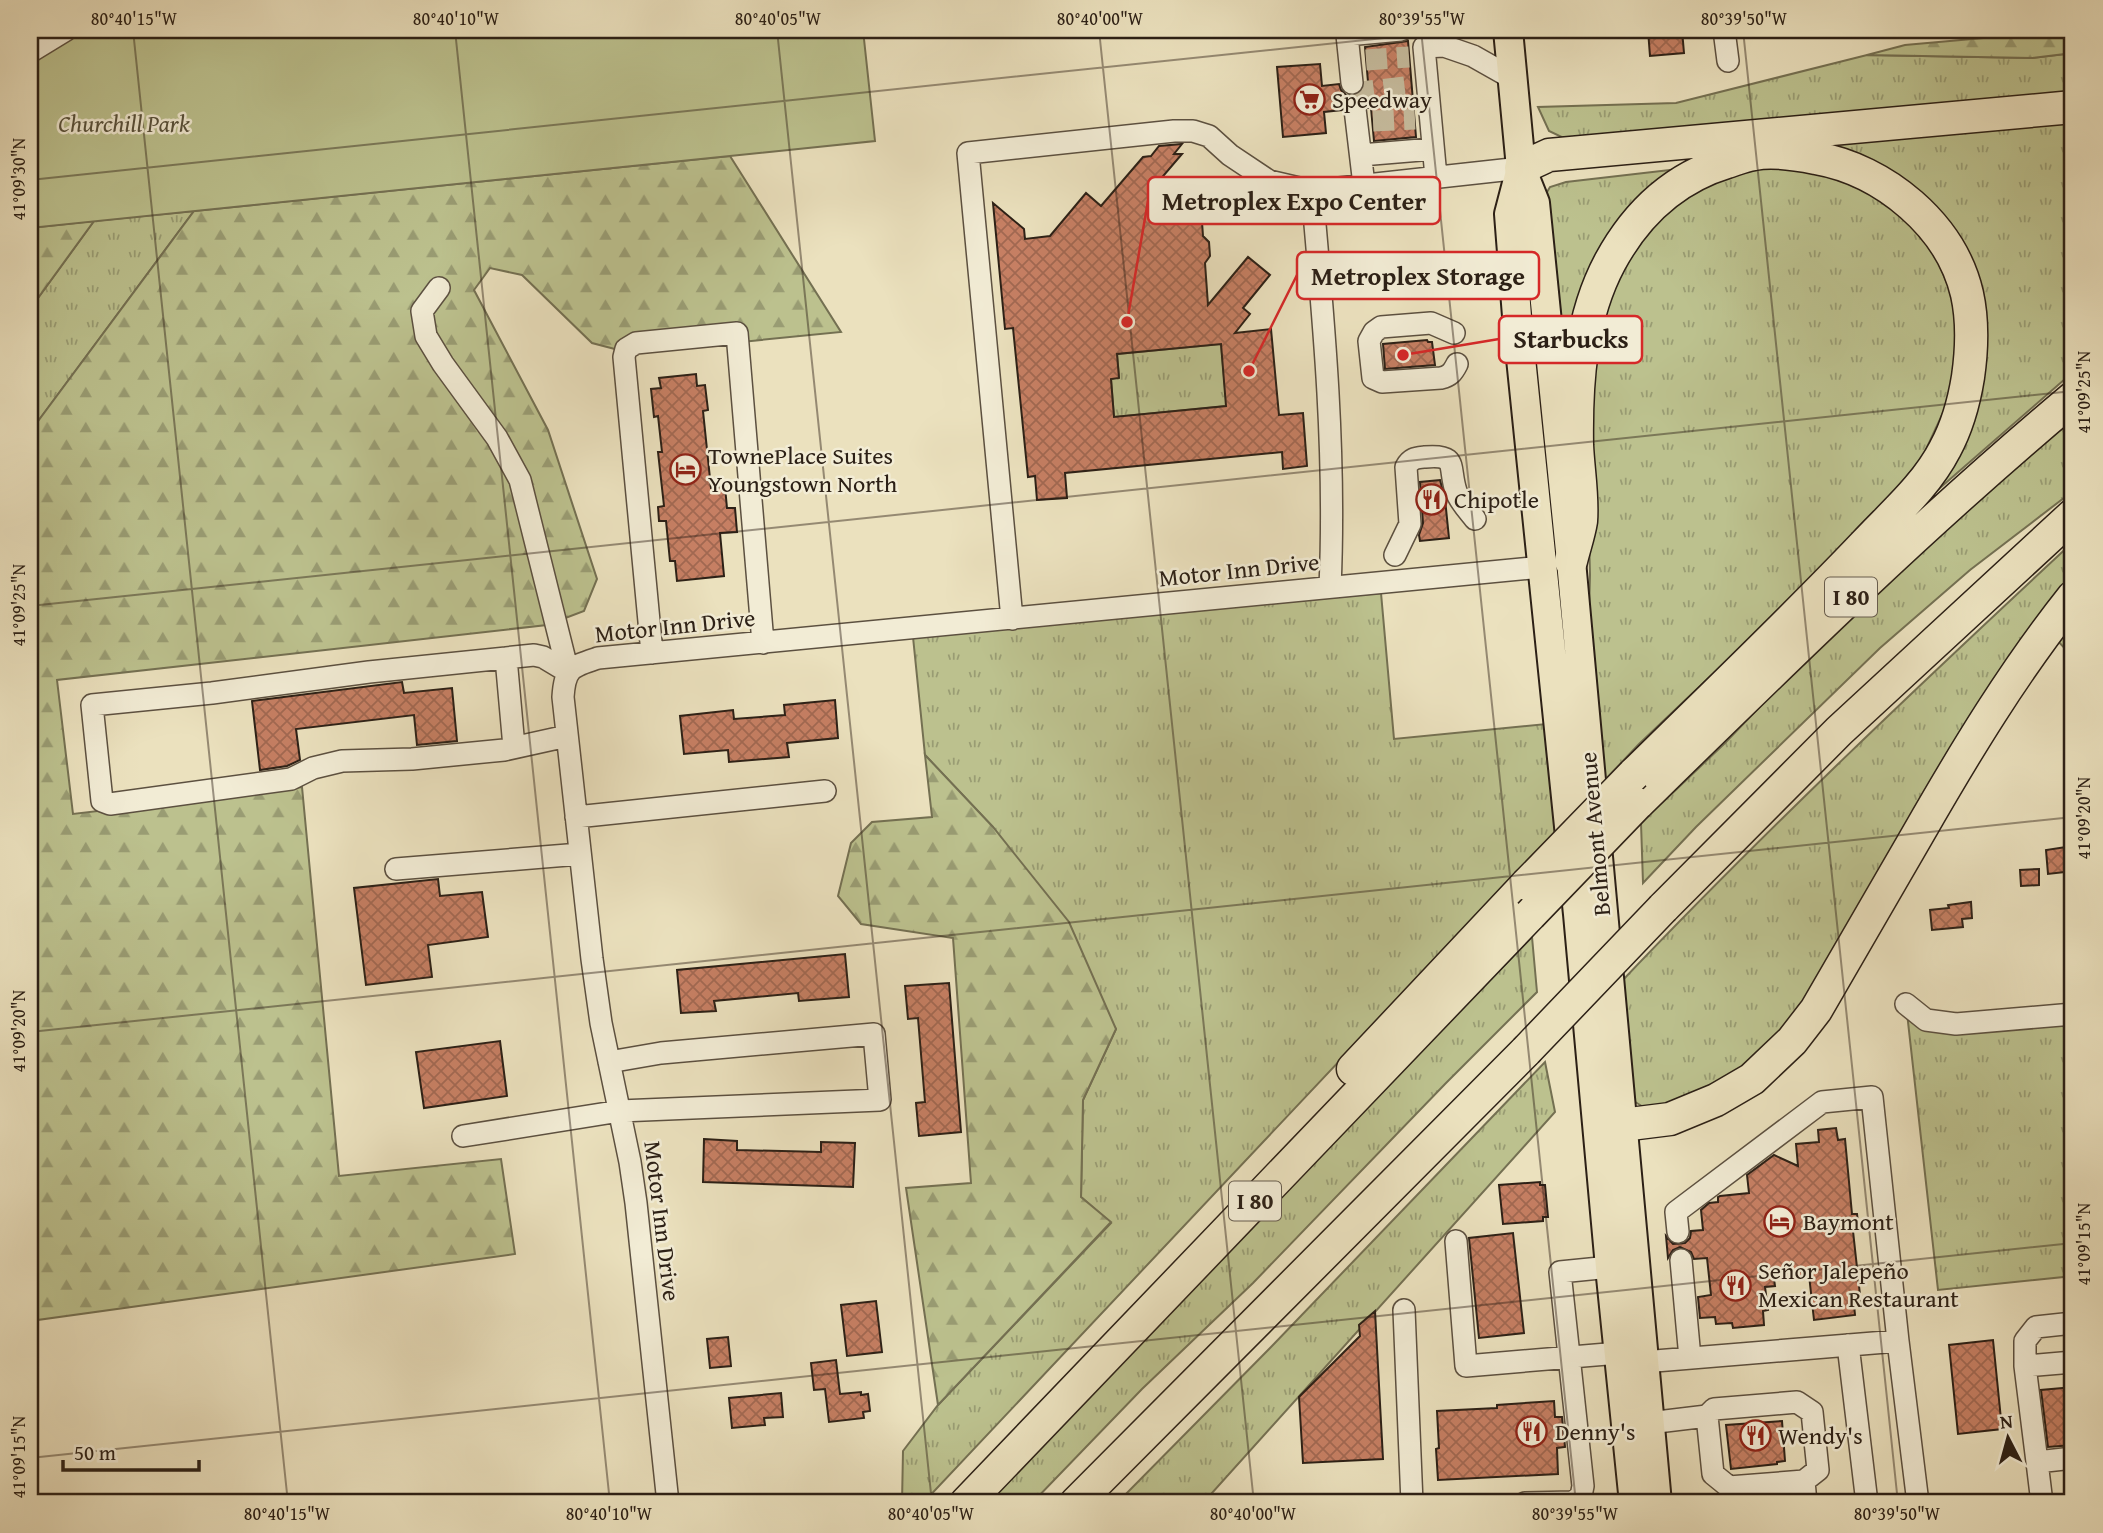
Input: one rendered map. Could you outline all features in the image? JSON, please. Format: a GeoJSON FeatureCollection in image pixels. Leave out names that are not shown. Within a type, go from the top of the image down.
{"type":"FeatureCollection","features":[{"type":"Feature","properties":{"kind":"highway"},"geometry":{"type":"LineString","coordinates":[[1521,168],[1549,155],[2073,107]]}},
{"type":"Feature","properties":{"kind":"highway"},"geometry":{"type":"LineString","coordinates":[[1035,1430],[1084,1357],[1527,884],[1636,789],[1930,475],[1956,425],[1966,391],[1971,358],[1971,322],[1966,293],[1948,247],[1928,221],[1890,188],[1834,161],[1794,154],[1755,153],[1552,172],[1521,168]]}},
{"type":"Feature","properties":{"kind":"highway"},"geometry":{"type":"LineString","coordinates":[[1557,564],[1581,521],[1577,444],[1578,388],[1585,329],[1595,295],[1609,263],[1641,216],[1668,190],[1706,168],[1755,153]]}},
{"type":"Feature","properties":{"kind":"highway","name":"I 80"},"geometry":{"type":"LineString","coordinates":[[973,1495],[1530,915],[1636,789],[1951,504],[2073,398]]}},
{"type":"Feature","properties":{"kind":"highway"},"geometry":{"type":"LineString","coordinates":[[1082,1497],[1526,1051],[1839,730],[2073,515]]}},
{"type":"Feature","properties":{"kind":"highway"},"geometry":{"type":"LineString","coordinates":[[1609,1127],[1670,1119],[1716,1100],[1752,1079],[1792,1041],[1816,1010],[1959,762],[2009,682],[2073,597]]}},
{"type":"Feature","properties":{"kind":"main road","name":"Belmont Avenue"},"geometry":{"type":"LineString","coordinates":[[1508,30],[1521,168],[1535,203],[1557,564],[1631,1358],[1634,1503]]}},
{"type":"Feature","properties":{"kind":"main road","name":"Belmont Avenue"},"geometry":{"type":"LineString","coordinates":[[1609,1127],[1610,1266],[1649,1423],[1657,1503]]}},
{"type":"Feature","properties":{"kind":"street"},"geometry":{"type":"LineString","coordinates":[[30,52],[66,30]]}},
{"type":"Feature","properties":{"kind":"street"},"geometry":{"type":"LineString","coordinates":[[1352,83],[1358,61],[1347,35],[1401,30]]}},
{"type":"Feature","properties":{"kind":"street"},"geometry":{"type":"LineString","coordinates":[[1425,47],[1461,30]]}},
{"type":"Feature","properties":{"kind":"street"},"geometry":{"type":"LineString","coordinates":[[1724,30],[1728,61]]}},
{"type":"Feature","properties":{"kind":"street"},"geometry":{"type":"LineString","coordinates":[[1425,47],[1472,56],[1512,78]]}},
{"type":"Feature","properties":{"kind":"street"},"geometry":{"type":"LineString","coordinates":[[1425,47],[1420,86],[1422,118],[1433,149],[1436,177]]}},
{"type":"Feature","properties":{"kind":"street"},"geometry":{"type":"LineString","coordinates":[[1361,117],[1364,185]]}},
{"type":"Feature","properties":{"kind":"street"},"geometry":{"type":"LineString","coordinates":[[1012,619],[968,153],[1193,131],[1209,136],[1230,155],[1269,181],[1312,191],[1521,168]]}},
{"type":"Feature","properties":{"kind":"street"},"geometry":{"type":"LineString","coordinates":[[1362,155],[1433,149]]}},
{"type":"Feature","properties":{"kind":"street"},"geometry":{"type":"LineString","coordinates":[[1312,191],[1329,381],[1334,528],[1330,587]]}},
{"type":"Feature","properties":{"kind":"street"},"geometry":{"type":"LineString","coordinates":[[439,288],[422,311],[426,336],[497,438],[520,480],[568,672]]}},
{"type":"Feature","properties":{"kind":"street"},"geometry":{"type":"LineString","coordinates":[[1454,333],[1431,323],[1386,326],[1374,332],[1369,344],[1371,373],[1373,378],[1382,382],[1441,378],[1454,371],[1457,364]]}},
{"type":"Feature","properties":{"kind":"street"},"geometry":{"type":"LineString","coordinates":[[652,653],[624,357],[626,349],[636,343],[737,332],[763,643]]}},
{"type":"Feature","properties":{"kind":"street"},"geometry":{"type":"LineString","coordinates":[[1395,555],[1410,524],[1406,467],[1409,461],[1415,458],[1438,456],[1450,462],[1456,492],[1475,519]]}},
{"type":"Feature","properties":{"kind":"street","name":"Motor Inn Drive"},"geometry":{"type":"LineString","coordinates":[[668,1503],[636,1203],[592,959],[563,697],[564,680],[568,672],[574,666],[598,659],[652,653],[1557,564]]}},
{"type":"Feature","properties":{"kind":"street"},"geometry":{"type":"LineString","coordinates":[[567,736],[514,747],[412,759],[342,761],[313,768],[291,779],[110,804],[102,801],[92,705],[534,655],[568,672]]}},
{"type":"Feature","properties":{"kind":"street"},"geometry":{"type":"LineString","coordinates":[[506,658],[514,747]]}},
{"type":"Feature","properties":{"kind":"street"},"geometry":{"type":"LineString","coordinates":[[576,817],[825,791]]}},
{"type":"Feature","properties":{"kind":"street"},"geometry":{"type":"LineString","coordinates":[[396,869],[580,854]]}},
{"type":"Feature","properties":{"kind":"street"},"geometry":{"type":"LineString","coordinates":[[1906,1004],[1926,1020],[1956,1024],[2073,1014]]}},
{"type":"Feature","properties":{"kind":"street"},"geometry":{"type":"LineString","coordinates":[[463,1136],[620,1111],[880,1100],[874,1034],[661,1053],[610,1062]]}},
{"type":"Feature","properties":{"kind":"street"},"geometry":{"type":"LineString","coordinates":[[1678,1232],[1676,1212],[1822,1102],[1872,1097],[1918,1503]]}},
{"type":"Feature","properties":{"kind":"street"},"geometry":{"type":"LineString","coordinates":[[1456,1241],[1466,1366],[1569,1359],[1690,1358],[1898,1341]]}},
{"type":"Feature","properties":{"kind":"street"},"geometry":{"type":"LineString","coordinates":[[1681,1260],[1690,1358]]}},
{"type":"Feature","properties":{"kind":"street"},"geometry":{"type":"LineString","coordinates":[[1525,1503],[1573,1502],[1581,1496],[1583,1486],[1560,1272],[1610,1266]]}},
{"type":"Feature","properties":{"kind":"street"},"geometry":{"type":"LineString","coordinates":[[1404,1310],[1412,1503]]}},
{"type":"Feature","properties":{"kind":"street"},"geometry":{"type":"LineString","coordinates":[[2042,1503],[2025,1366],[2025,1341],[2036,1327],[2073,1323]]}},
{"type":"Feature","properties":{"kind":"street"},"geometry":{"type":"LineString","coordinates":[[1847,1345],[1867,1503]]}},
{"type":"Feature","properties":{"kind":"street"},"geometry":{"type":"LineString","coordinates":[[2025,1366],[2073,1362]]}},
{"type":"Feature","properties":{"kind":"street"},"geometry":{"type":"LineString","coordinates":[[1649,1423],[1707,1416],[1714,1409],[1797,1402],[1812,1412],[1818,1470],[1804,1480],[1729,1487],[1713,1474],[1707,1416]]}},
{"type":"Feature","properties":{"kind":"street"},"geometry":{"type":"LineString","coordinates":[[2037,1462],[2073,1458]]}},
{"type":"Feature","properties":{"kind":"street"},"geometry":{"type":"LineString","coordinates":[[1804,1480],[1806,1503]]}},
{"type":"Feature","properties":{"kind":"green space","name":"Churchill Park"},"geometry":{"type":"Polygon","coordinates":[[[30,30],[863,30],[875,141],[30,228],[30,30]]]}},
{"type":"Feature","properties":{"kind":"green space"},"geometry":{"type":"Polygon","coordinates":[[[2073,30],[2073,53],[2032,58],[1867,55],[1905,45],[2073,30]]]}},
{"type":"Feature","properties":{"kind":"green space"},"geometry":{"type":"Polygon","coordinates":[[[2073,53],[2073,92],[1570,141],[1549,131],[1538,107],[1676,103],[1867,55],[2032,58],[2073,53]]]}},
{"type":"Feature","properties":{"kind":"green space"},"geometry":{"type":"Polygon","coordinates":[[[2073,114],[2073,372],[1925,501],[1962,427],[1960,256],[1812,147],[2073,114]]]}},
{"type":"Feature","properties":{"kind":"green space"},"geometry":{"type":"Polygon","coordinates":[[[730,156],[841,332],[630,353],[592,343],[522,275],[490,268],[474,290],[548,430],[597,579],[584,611],[547,625],[57,680],[73,814],[302,787],[339,1176],[501,1159],[515,1254],[30,1321],[30,432],[194,211],[730,156]]]}},
{"type":"Feature","properties":{"kind":"green space"},"geometry":{"type":"Polygon","coordinates":[[[1786,166],[1846,179],[1880,198],[1908,222],[1934,253],[1951,292],[1960,333],[1955,387],[1922,458],[1852,542],[1639,744],[1602,783],[1588,651],[1588,497],[1595,328],[1627,251],[1679,198],[1746,168],[1786,166]]]}},
{"type":"Feature","properties":{"kind":"green space"},"geometry":{"type":"Polygon","coordinates":[[[1687,168],[1581,298],[1565,352],[1547,192],[1550,187],[1566,182],[1687,168]]]}},
{"type":"Feature","properties":{"kind":"green space"},"geometry":{"type":"Polygon","coordinates":[[[194,211],[30,432],[30,309],[94,221],[194,211]]]}},
{"type":"Feature","properties":{"kind":"green space"},"geometry":{"type":"Polygon","coordinates":[[[94,221],[30,309],[30,228],[94,221]]]}},
{"type":"Feature","properties":{"kind":"green space"},"geometry":{"type":"Polygon","coordinates":[[[1221,344],[1226,399],[1238,405],[1114,417],[1111,379],[1119,377],[1117,354],[1221,344]]]}},
{"type":"Feature","properties":{"kind":"green space"},"geometry":{"type":"Polygon","coordinates":[[[2073,413],[2073,491],[1970,570],[1880,648],[1696,827],[1643,883],[1641,823],[1724,744],[1803,662],[1957,517],[2073,413]]]}},
{"type":"Feature","properties":{"kind":"green space"},"geometry":{"type":"Polygon","coordinates":[[[2073,542],[2073,579],[2064,589],[1794,1020],[1735,1074],[1691,1096],[1645,1108],[1632,1100],[1621,982],[1731,869],[1844,759],[2073,542]]]}},
{"type":"Feature","properties":{"kind":"green space"},"geometry":{"type":"Polygon","coordinates":[[[1381,593],[1394,739],[1546,724],[1555,832],[923,1503],[902,1503],[903,1451],[938,1405],[1111,1223],[1081,1197],[1083,1100],[1116,1029],[993,827],[925,755],[913,637],[1381,593]]]}},
{"type":"Feature","properties":{"kind":"green space"},"geometry":{"type":"Polygon","coordinates":[[[2073,610],[2073,657],[2052,635],[2073,610]]]}},
{"type":"Feature","properties":{"kind":"green space"},"geometry":{"type":"Polygon","coordinates":[[[925,755],[993,827],[1069,922],[1116,1029],[1083,1100],[1081,1197],[1111,1222],[938,1405],[906,1188],[971,1183],[953,938],[861,924],[838,896],[851,843],[872,822],[932,817],[925,755]]]}},
{"type":"Feature","properties":{"kind":"green space"},"geometry":{"type":"Polygon","coordinates":[[[1532,937],[1537,992],[1253,1283],[1142,1389],[1032,1503],[987,1503],[1340,1134],[1532,937]]]}},
{"type":"Feature","properties":{"kind":"green space"},"geometry":{"type":"Polygon","coordinates":[[[1906,1004],[1926,1020],[2073,1014],[2073,1276],[1938,1290],[1906,1004]]]}},
{"type":"Feature","properties":{"kind":"green space"},"geometry":{"type":"Polygon","coordinates":[[[1545,1062],[1555,1112],[1203,1503],[1117,1503],[1272,1346],[1545,1062]]]}},
{"type":"Feature","properties":{"kind":"building"},"geometry":{"type":"Polygon","coordinates":[[[1648,30],[1682,30],[1684,53],[1650,56],[1648,30]]]}},
{"type":"Feature","properties":{"kind":"building"},"geometry":{"type":"Polygon","coordinates":[[[1408,41],[1416,137],[1374,141],[1371,108],[1368,108],[1361,97],[1354,96],[1360,93],[1365,82],[1368,82],[1365,47],[1408,41]]]}},
{"type":"Feature","properties":{"kind":"building"},"geometry":{"type":"Polygon","coordinates":[[[1320,64],[1322,86],[1339,84],[1346,95],[1354,96],[1347,99],[1342,110],[1324,112],[1326,133],[1283,137],[1277,67],[1320,64]]]}},
{"type":"Feature","properties":{"kind":"building"},"geometry":{"type":"Polygon","coordinates":[[[1182,144],[1174,154],[1182,154],[1152,189],[1196,185],[1199,205],[1192,214],[1202,222],[1203,236],[1209,242],[1210,256],[1205,263],[1208,305],[1248,257],[1270,275],[1243,308],[1250,314],[1235,333],[1271,329],[1279,415],[1303,413],[1307,466],[1283,469],[1282,452],[1065,473],[1067,498],[1037,500],[1035,476],[1028,477],[1013,328],[1005,329],[993,203],[1024,229],[1025,239],[1050,236],[1086,193],[1101,206],[1143,157],[1151,156],[1159,146],[1182,144]],[[1221,344],[1117,354],[1119,378],[1111,379],[1114,417],[1226,406],[1221,344]]]}},
{"type":"Feature","properties":{"kind":"building"},"geometry":{"type":"Polygon","coordinates":[[[1427,340],[1432,342],[1435,365],[1385,369],[1383,344],[1427,340]]]}},
{"type":"Feature","properties":{"kind":"building","name":"TownePlace Suites Youngstown North"},"geometry":{"type":"Polygon","coordinates":[[[696,374],[697,386],[705,385],[708,410],[703,411],[711,488],[725,487],[727,508],[735,508],[737,532],[720,533],[724,576],[677,581],[675,561],[670,561],[666,521],[659,521],[658,507],[664,506],[658,452],[662,452],[658,416],[654,417],[651,389],[661,388],[659,378],[696,374]]]}},
{"type":"Feature","properties":{"kind":"building","name":"Chipotle"},"geometry":{"type":"Polygon","coordinates":[[[1440,480],[1449,538],[1420,541],[1423,523],[1420,482],[1440,480]]]}},
{"type":"Feature","properties":{"kind":"building"},"geometry":{"type":"Polygon","coordinates":[[[402,682],[404,693],[452,688],[457,741],[417,745],[414,715],[296,729],[300,760],[287,766],[260,770],[252,701],[402,682]]]}},
{"type":"Feature","properties":{"kind":"building"},"geometry":{"type":"Polygon","coordinates":[[[835,700],[838,738],[787,743],[789,757],[729,762],[728,750],[684,754],[680,716],[733,710],[734,719],[785,715],[784,705],[835,700]]]}},
{"type":"Feature","properties":{"kind":"building"},"geometry":{"type":"Polygon","coordinates":[[[2073,846],[2073,871],[2048,874],[2046,850],[2073,846]]]}},
{"type":"Feature","properties":{"kind":"building"},"geometry":{"type":"Polygon","coordinates":[[[2039,869],[2039,885],[2021,886],[2020,870],[2039,869]]]}},
{"type":"Feature","properties":{"kind":"building"},"geometry":{"type":"Polygon","coordinates":[[[438,879],[440,896],[482,892],[488,937],[428,945],[432,977],[366,985],[354,888],[438,879]]]}},
{"type":"Feature","properties":{"kind":"building"},"geometry":{"type":"Polygon","coordinates":[[[1971,902],[1972,918],[1962,919],[1963,927],[1932,930],[1930,910],[1971,902]]]}},
{"type":"Feature","properties":{"kind":"building"},"geometry":{"type":"Polygon","coordinates":[[[845,954],[849,997],[799,1001],[798,993],[714,1001],[716,1011],[681,1013],[677,970],[845,954]]]}},
{"type":"Feature","properties":{"kind":"building"},"geometry":{"type":"Polygon","coordinates":[[[949,983],[961,1132],[919,1136],[916,1103],[925,1102],[918,1018],[908,1019],[905,986],[949,983]]]}},
{"type":"Feature","properties":{"kind":"building"},"geometry":{"type":"Polygon","coordinates":[[[500,1041],[507,1096],[424,1108],[416,1052],[500,1041]]]}},
{"type":"Feature","properties":{"kind":"building","name":"Baymont"},"geometry":{"type":"Polygon","coordinates":[[[1836,1128],[1838,1140],[1845,1139],[1852,1214],[1857,1214],[1859,1231],[1853,1231],[1861,1304],[1854,1305],[1855,1315],[1814,1320],[1809,1275],[1774,1279],[1775,1286],[1765,1287],[1768,1310],[1763,1311],[1764,1325],[1733,1328],[1732,1323],[1716,1324],[1715,1317],[1700,1318],[1698,1297],[1711,1295],[1707,1258],[1694,1259],[1691,1252],[1680,1247],[1673,1250],[1668,1258],[1666,1236],[1673,1244],[1685,1243],[1690,1238],[1691,1231],[1703,1230],[1701,1210],[1709,1203],[1718,1202],[1720,1196],[1749,1193],[1747,1175],[1774,1155],[1798,1166],[1796,1144],[1819,1142],[1818,1130],[1836,1128]]]}},
{"type":"Feature","properties":{"kind":"building"},"geometry":{"type":"Polygon","coordinates":[[[704,1139],[737,1141],[737,1150],[821,1152],[821,1142],[855,1143],[853,1187],[703,1182],[704,1139]]]}},
{"type":"Feature","properties":{"kind":"building"},"geometry":{"type":"Polygon","coordinates":[[[1540,1182],[1540,1185],[1545,1185],[1548,1217],[1543,1217],[1543,1221],[1503,1224],[1499,1185],[1540,1182]]]}},
{"type":"Feature","properties":{"kind":"building"},"geometry":{"type":"Polygon","coordinates":[[[1513,1233],[1524,1333],[1479,1338],[1469,1238],[1513,1233]]]}},
{"type":"Feature","properties":{"kind":"building"},"geometry":{"type":"Polygon","coordinates":[[[876,1301],[882,1352],[847,1356],[841,1305],[876,1301]]]}},
{"type":"Feature","properties":{"kind":"building"},"geometry":{"type":"Polygon","coordinates":[[[1375,1311],[1383,1459],[1303,1463],[1299,1397],[1360,1336],[1359,1325],[1375,1311]]]}},
{"type":"Feature","properties":{"kind":"building"},"geometry":{"type":"Polygon","coordinates":[[[728,1337],[731,1366],[710,1368],[707,1339],[728,1337]]]}},
{"type":"Feature","properties":{"kind":"building"},"geometry":{"type":"Polygon","coordinates":[[[1993,1340],[2002,1429],[1958,1434],[1949,1345],[1993,1340]]]}},
{"type":"Feature","properties":{"kind":"building"},"geometry":{"type":"Polygon","coordinates":[[[836,1360],[840,1394],[868,1394],[870,1411],[863,1412],[864,1418],[829,1422],[825,1389],[814,1390],[811,1363],[836,1360]]]}},
{"type":"Feature","properties":{"kind":"building"},"geometry":{"type":"Polygon","coordinates":[[[2073,1387],[2073,1445],[2048,1447],[2041,1390],[2073,1387]]]}},
{"type":"Feature","properties":{"kind":"building"},"geometry":{"type":"Polygon","coordinates":[[[781,1393],[783,1417],[764,1418],[765,1425],[732,1428],[729,1398],[781,1393]]]}},
{"type":"Feature","properties":{"kind":"building"},"geometry":{"type":"Polygon","coordinates":[[[1554,1401],[1555,1417],[1562,1417],[1565,1447],[1557,1448],[1558,1474],[1438,1480],[1437,1411],[1497,1408],[1497,1405],[1554,1401]]]}},
{"type":"Feature","properties":{"kind":"building","name":"Wendy's"},"geometry":{"type":"Polygon","coordinates":[[[1782,1421],[1785,1461],[1731,1469],[1726,1425],[1782,1421]]]}},
{"type":"Feature","properties":{"kind":"tunnel"},"geometry":{"type":"LineString","coordinates":[[1366,60],[1409,57]]}},
{"type":"Feature","properties":{"kind":"tunnel"},"geometry":{"type":"LineString","coordinates":[[1353,93],[1412,86]]}},
{"type":"Feature","properties":{"kind":"tunnel"},"geometry":{"type":"LineString","coordinates":[[1373,121],[1415,119]]}},
{"type":"Feature","properties":{"kind":"place","name":"Speedway"},"geometry":{"type":"Point","coordinates":[1309,100]}},
{"type":"Feature","properties":{"kind":"place","name":"Metroplex Expo Center"},"geometry":{"type":"Point","coordinates":[1127,322]}},
{"type":"Feature","properties":{"kind":"place","name":"Starbucks"},"geometry":{"type":"Point","coordinates":[1403,355]}},
{"type":"Feature","properties":{"kind":"place","name":"Metroplex Storage"},"geometry":{"type":"Point","coordinates":[1249,371]}},
{"type":"Feature","properties":{"kind":"place","name":"TownePlace Suites Youngstown North"},"geometry":{"type":"Point","coordinates":[685,470]}},
{"type":"Feature","properties":{"kind":"place","name":"Chipotle"},"geometry":{"type":"Point","coordinates":[1431,500]}},
{"type":"Feature","properties":{"kind":"place","name":"Baymont"},"geometry":{"type":"Point","coordinates":[1780,1222]}},
{"type":"Feature","properties":{"kind":"place","name":"Señor Jalepeño Mexican Restaurant"},"geometry":{"type":"Point","coordinates":[1735,1285]}},
{"type":"Feature","properties":{"kind":"place","name":"Denny's"},"geometry":{"type":"Point","coordinates":[1532,1432]}},
{"type":"Feature","properties":{"kind":"place","name":"Wendy's"},"geometry":{"type":"Point","coordinates":[1755,1436]}}]}
